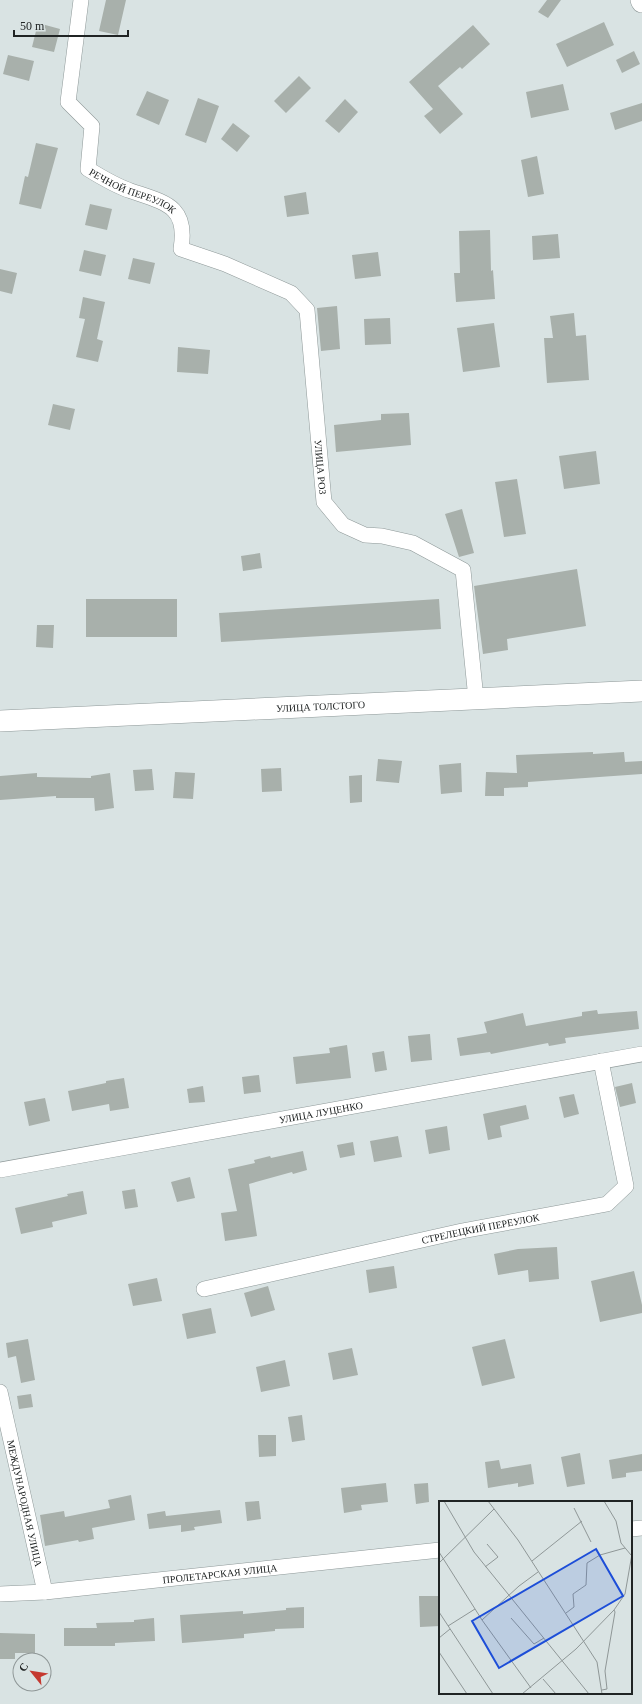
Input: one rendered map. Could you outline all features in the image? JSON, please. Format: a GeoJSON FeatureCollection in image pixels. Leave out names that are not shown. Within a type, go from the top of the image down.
{"type":"FeatureCollection","features":[{"type":"Feature","properties":{"kind":"main road","name":"УЛИЦА ТОЛСТОГО"},"geometry":{"type":"LineString","coordinates":[[0,721],[642,691]]}},
{"type":"Feature","properties":{"kind":"street","name":"РЕЧНОЙ ПЕРЕУЛОК"},"geometry":{"type":"LineString","coordinates":[[81,0],[68,102],[92,126],[88,169],[112,183],[130,191],[152,197],[169,206],[180,218],[183,233],[181,249]]}},
{"type":"Feature","properties":{"kind":"street","name":"УЛИЦА РОЗ"},"geometry":{"type":"LineString","coordinates":[[181,249],[225,264],[291,293],[307,310],[324,502],[343,525],[365,535],[382,536],[413,543],[463,570],[476,699]]}},
{"type":"Feature","properties":{"kind":"street","name":"УЛИЦА ЛУЦЕНКО"},"geometry":{"type":"LineString","coordinates":[[0,1170],[642,1054]]}},
{"type":"Feature","properties":{"kind":"street","name":"СТРЕЛЕЦКИЙ ПЕРЕУЛОК"},"geometry":{"type":"LineString","coordinates":[[204,1289],[462,1231],[607,1204],[626,1186],[601,1061]]}},
{"type":"Feature","properties":{"kind":"street","name":"МЕЖДУНАРОДНАЯ УЛИЦА"},"geometry":{"type":"LineString","coordinates":[[0,1392],[45,1592]]}},
{"type":"Feature","properties":{"kind":"street"},"geometry":{"type":"LineString","coordinates":[[632,1530],[642,1528]]}},
{"type":"Feature","properties":{"kind":"street","name":"ПРОЛЕТАРСКАЯ УЛИЦА"},"geometry":{"type":"LineString","coordinates":[[0,1594],[45,1592],[439,1550]]}},
{"type":"Feature","properties":{"kind":"building"},"geometry":{"type":"Polygon","coordinates":[[[106,0],[126,0],[118,35],[99,31],[106,0]]]}},
{"type":"Feature","properties":{"kind":"building"},"geometry":{"type":"Polygon","coordinates":[[[547,0],[561,0],[548,18],[538,12],[547,0]]]}},
{"type":"Feature","properties":{"kind":"building"},"geometry":{"type":"Polygon","coordinates":[[[604,22],[614,45],[567,67],[556,44],[604,22]]]}},
{"type":"Feature","properties":{"kind":"building"},"geometry":{"type":"Polygon","coordinates":[[[38,23],[60,29],[54,52],[32,47],[38,23]]]}},
{"type":"Feature","properties":{"kind":"building"},"geometry":{"type":"Polygon","coordinates":[[[473,25],[490,44],[462,69],[460,67],[438,86],[463,114],[440,134],[424,116],[433,109],[409,82],[473,25]]]}},
{"type":"Feature","properties":{"kind":"building"},"geometry":{"type":"Polygon","coordinates":[[[634,51],[640,64],[622,73],[616,60],[634,51]]]}},
{"type":"Feature","properties":{"kind":"building"},"geometry":{"type":"Polygon","coordinates":[[[8,55],[34,61],[29,81],[3,74],[8,55]]]}},
{"type":"Feature","properties":{"kind":"building"},"geometry":{"type":"Polygon","coordinates":[[[299,76],[311,88],[286,113],[274,101],[299,76]]]}},
{"type":"Feature","properties":{"kind":"building"},"geometry":{"type":"Polygon","coordinates":[[[563,84],[569,110],[531,118],[526,92],[563,84]]]}},
{"type":"Feature","properties":{"kind":"building"},"geometry":{"type":"Polygon","coordinates":[[[147,91],[169,100],[159,125],[136,115],[147,91]]]}},
{"type":"Feature","properties":{"kind":"building"},"geometry":{"type":"Polygon","coordinates":[[[198,98],[219,106],[206,143],[185,135],[198,98]]]}},
{"type":"Feature","properties":{"kind":"building"},"geometry":{"type":"Polygon","coordinates":[[[345,99],[358,112],[339,133],[325,121],[345,99]]]}},
{"type":"Feature","properties":{"kind":"building"},"geometry":{"type":"Polygon","coordinates":[[[642,103],[642,121],[615,130],[610,113],[642,103]]]}},
{"type":"Feature","properties":{"kind":"building"},"geometry":{"type":"Polygon","coordinates":[[[233,123],[250,136],[237,152],[221,139],[233,123]]]}},
{"type":"Feature","properties":{"kind":"building"},"geometry":{"type":"Polygon","coordinates":[[[36,143],[58,148],[41,209],[19,204],[25,176],[28,177],[36,143]]]}},
{"type":"Feature","properties":{"kind":"building"},"geometry":{"type":"Polygon","coordinates":[[[537,156],[544,194],[528,197],[521,160],[537,156]]]}},
{"type":"Feature","properties":{"kind":"building"},"geometry":{"type":"Polygon","coordinates":[[[306,192],[309,214],[287,217],[284,196],[306,192]]]}},
{"type":"Feature","properties":{"kind":"building"},"geometry":{"type":"Polygon","coordinates":[[[90,204],[112,209],[107,230],[85,225],[90,204]]]}},
{"type":"Feature","properties":{"kind":"building"},"geometry":{"type":"Polygon","coordinates":[[[490,230],[491,271],[493,270],[495,299],[456,302],[454,273],[460,273],[459,231],[490,230]]]}},
{"type":"Feature","properties":{"kind":"building"},"geometry":{"type":"Polygon","coordinates":[[[558,234],[560,258],[533,260],[532,236],[558,234]]]}},
{"type":"Feature","properties":{"kind":"building"},"geometry":{"type":"Polygon","coordinates":[[[84,250],[106,255],[101,276],[79,271],[84,250]]]}},
{"type":"Feature","properties":{"kind":"building"},"geometry":{"type":"Polygon","coordinates":[[[378,252],[381,276],[355,279],[352,255],[378,252]]]}},
{"type":"Feature","properties":{"kind":"building"},"geometry":{"type":"Polygon","coordinates":[[[133,258],[155,263],[150,284],[128,279],[133,258]]]}},
{"type":"Feature","properties":{"kind":"building"},"geometry":{"type":"Polygon","coordinates":[[[0,269],[17,273],[12,294],[0,291],[0,269]]]}},
{"type":"Feature","properties":{"kind":"building"},"geometry":{"type":"Polygon","coordinates":[[[83,297],[105,302],[97,339],[103,341],[98,362],[76,357],[85,319],[79,318],[83,297]]]}},
{"type":"Feature","properties":{"kind":"building"},"geometry":{"type":"Polygon","coordinates":[[[337,306],[340,349],[321,351],[317,308],[337,306]]]}},
{"type":"Feature","properties":{"kind":"building"},"geometry":{"type":"Polygon","coordinates":[[[574,313],[576,336],[586,335],[589,380],[547,383],[544,338],[553,338],[550,316],[574,313]]]}},
{"type":"Feature","properties":{"kind":"building"},"geometry":{"type":"Polygon","coordinates":[[[390,318],[391,344],[365,345],[364,319],[390,318]]]}},
{"type":"Feature","properties":{"kind":"building"},"geometry":{"type":"Polygon","coordinates":[[[494,323],[500,367],[463,372],[457,328],[494,323]]]}},
{"type":"Feature","properties":{"kind":"building"},"geometry":{"type":"Polygon","coordinates":[[[178,347],[210,350],[208,374],[177,372],[178,347]]]}},
{"type":"Feature","properties":{"kind":"building"},"geometry":{"type":"Polygon","coordinates":[[[53,404],[75,409],[70,430],[48,425],[53,404]]]}},
{"type":"Feature","properties":{"kind":"building"},"geometry":{"type":"Polygon","coordinates":[[[409,413],[411,445],[336,452],[334,425],[381,420],[381,414],[409,413]]]}},
{"type":"Feature","properties":{"kind":"building"},"geometry":{"type":"Polygon","coordinates":[[[596,451],[600,484],[564,489],[559,456],[596,451]]]}},
{"type":"Feature","properties":{"kind":"building"},"geometry":{"type":"Polygon","coordinates":[[[517,479],[526,534],[504,537],[495,482],[517,479]]]}},
{"type":"Feature","properties":{"kind":"building"},"geometry":{"type":"Polygon","coordinates":[[[462,509],[474,553],[459,557],[445,514],[462,509]]]}},
{"type":"Feature","properties":{"kind":"building"},"geometry":{"type":"Polygon","coordinates":[[[260,553],[262,568],[243,571],[241,556],[260,553]]]}},
{"type":"Feature","properties":{"kind":"building"},"geometry":{"type":"Polygon","coordinates":[[[577,569],[586,626],[507,639],[508,650],[483,654],[474,586],[577,569]]]}},
{"type":"Feature","properties":{"kind":"building"},"geometry":{"type":"Polygon","coordinates":[[[86,599],[177,599],[177,637],[86,637],[86,599]]]}},
{"type":"Feature","properties":{"kind":"building"},"geometry":{"type":"Polygon","coordinates":[[[439,599],[441,629],[221,642],[219,613],[439,599]]]}},
{"type":"Feature","properties":{"kind":"building"},"geometry":{"type":"Polygon","coordinates":[[[37,625],[54,625],[53,648],[36,647],[37,625]]]}},
{"type":"Feature","properties":{"kind":"building"},"geometry":{"type":"Polygon","coordinates":[[[593,752],[593,754],[624,752],[625,762],[642,761],[642,774],[528,782],[528,787],[504,788],[504,796],[485,796],[486,772],[517,773],[516,755],[593,752]]]}},
{"type":"Feature","properties":{"kind":"building"},"geometry":{"type":"Polygon","coordinates":[[[378,759],[402,761],[399,783],[376,781],[378,759]]]}},
{"type":"Feature","properties":{"kind":"building"},"geometry":{"type":"Polygon","coordinates":[[[461,763],[462,792],[441,794],[439,765],[461,763]]]}},
{"type":"Feature","properties":{"kind":"building"},"geometry":{"type":"Polygon","coordinates":[[[281,768],[282,791],[262,792],[261,769],[281,768]]]}},
{"type":"Feature","properties":{"kind":"building"},"geometry":{"type":"Polygon","coordinates":[[[152,769],[154,790],[135,791],[133,770],[152,769]]]}},
{"type":"Feature","properties":{"kind":"building"},"geometry":{"type":"Polygon","coordinates":[[[175,772],[195,773],[193,799],[173,798],[175,772]]]}},
{"type":"Feature","properties":{"kind":"building"},"geometry":{"type":"Polygon","coordinates":[[[37,773],[37,777],[91,778],[91,776],[110,773],[114,808],[95,811],[94,798],[56,798],[56,796],[0,800],[0,776],[37,773]]]}},
{"type":"Feature","properties":{"kind":"building"},"geometry":{"type":"Polygon","coordinates":[[[362,775],[362,802],[350,803],[349,776],[362,775]]]}},
{"type":"Feature","properties":{"kind":"building"},"geometry":{"type":"Polygon","coordinates":[[[597,1010],[598,1014],[637,1011],[639,1029],[565,1038],[566,1043],[549,1046],[548,1043],[491,1054],[490,1052],[460,1056],[457,1038],[487,1033],[484,1022],[523,1013],[526,1026],[582,1016],[582,1012],[597,1010]]]}},
{"type":"Feature","properties":{"kind":"building"},"geometry":{"type":"Polygon","coordinates":[[[430,1034],[432,1060],[411,1062],[408,1036],[430,1034]]]}},
{"type":"Feature","properties":{"kind":"building"},"geometry":{"type":"Polygon","coordinates":[[[347,1045],[351,1078],[296,1084],[293,1057],[330,1053],[329,1048],[347,1045]]]}},
{"type":"Feature","properties":{"kind":"building"},"geometry":{"type":"Polygon","coordinates":[[[384,1051],[387,1070],[375,1072],[372,1053],[384,1051]]]}},
{"type":"Feature","properties":{"kind":"building"},"geometry":{"type":"Polygon","coordinates":[[[259,1075],[261,1092],[244,1094],[242,1077],[259,1075]]]}},
{"type":"Feature","properties":{"kind":"building"},"geometry":{"type":"Polygon","coordinates":[[[124,1078],[129,1108],[110,1111],[109,1104],[72,1111],[68,1091],[124,1078]]]}},
{"type":"Feature","properties":{"kind":"building"},"geometry":{"type":"Polygon","coordinates":[[[632,1083],[636,1103],[620,1107],[615,1087],[632,1083]]]}},
{"type":"Feature","properties":{"kind":"building"},"geometry":{"type":"Polygon","coordinates":[[[203,1086],[205,1102],[189,1103],[187,1089],[203,1086]]]}},
{"type":"Feature","properties":{"kind":"building"},"geometry":{"type":"Polygon","coordinates":[[[574,1094],[579,1114],[564,1118],[559,1097],[574,1094]]]}},
{"type":"Feature","properties":{"kind":"building"},"geometry":{"type":"Polygon","coordinates":[[[45,1098],[50,1121],[29,1126],[24,1102],[45,1098]]]}},
{"type":"Feature","properties":{"kind":"building"},"geometry":{"type":"Polygon","coordinates":[[[526,1105],[529,1119],[500,1126],[502,1137],[488,1140],[483,1114],[526,1105]]]}},
{"type":"Feature","properties":{"kind":"building"},"geometry":{"type":"Polygon","coordinates":[[[447,1126],[450,1150],[429,1154],[425,1130],[447,1126]]]}},
{"type":"Feature","properties":{"kind":"building"},"geometry":{"type":"Polygon","coordinates":[[[398,1136],[402,1157],[374,1162],[370,1141],[398,1136]]]}},
{"type":"Feature","properties":{"kind":"building"},"geometry":{"type":"Polygon","coordinates":[[[353,1142],[355,1155],[340,1158],[337,1145],[353,1142]]]}},
{"type":"Feature","properties":{"kind":"building"},"geometry":{"type":"Polygon","coordinates":[[[303,1151],[307,1170],[293,1174],[292,1172],[249,1184],[257,1236],[225,1241],[221,1213],[237,1211],[228,1169],[255,1163],[254,1160],[270,1156],[271,1158],[303,1151]]]}},
{"type":"Feature","properties":{"kind":"building"},"geometry":{"type":"Polygon","coordinates":[[[190,1177],[195,1198],[177,1202],[171,1182],[190,1177]]]}},
{"type":"Feature","properties":{"kind":"building"},"geometry":{"type":"Polygon","coordinates":[[[135,1189],[138,1207],[125,1209],[122,1191],[135,1189]]]}},
{"type":"Feature","properties":{"kind":"building"},"geometry":{"type":"Polygon","coordinates":[[[83,1191],[87,1214],[52,1222],[53,1227],[21,1234],[15,1208],[68,1196],[67,1194],[83,1191]]]}},
{"type":"Feature","properties":{"kind":"building"},"geometry":{"type":"Polygon","coordinates":[[[557,1247],[559,1279],[529,1282],[528,1270],[498,1275],[494,1254],[518,1249],[557,1247]]]}},
{"type":"Feature","properties":{"kind":"building"},"geometry":{"type":"Polygon","coordinates":[[[394,1266],[397,1288],[369,1293],[366,1270],[394,1266]]]}},
{"type":"Feature","properties":{"kind":"building"},"geometry":{"type":"Polygon","coordinates":[[[634,1271],[642,1305],[642,1313],[600,1322],[591,1281],[634,1271]]]}},
{"type":"Feature","properties":{"kind":"building"},"geometry":{"type":"Polygon","coordinates":[[[157,1278],[162,1301],[133,1306],[128,1284],[157,1278]]]}},
{"type":"Feature","properties":{"kind":"building"},"geometry":{"type":"Polygon","coordinates":[[[268,1286],[275,1310],[251,1317],[244,1293],[268,1286]]]}},
{"type":"Feature","properties":{"kind":"building"},"geometry":{"type":"Polygon","coordinates":[[[211,1308],[216,1333],[187,1339],[182,1314],[211,1308]]]}},
{"type":"Feature","properties":{"kind":"building"},"geometry":{"type":"Polygon","coordinates":[[[28,1339],[35,1380],[21,1383],[16,1356],[8,1358],[6,1343],[28,1339]]]}},
{"type":"Feature","properties":{"kind":"building"},"geometry":{"type":"Polygon","coordinates":[[[505,1339],[515,1378],[482,1386],[472,1347],[505,1339]]]}},
{"type":"Feature","properties":{"kind":"building"},"geometry":{"type":"Polygon","coordinates":[[[352,1348],[358,1375],[333,1380],[328,1353],[352,1348]]]}},
{"type":"Feature","properties":{"kind":"building"},"geometry":{"type":"Polygon","coordinates":[[[285,1360],[290,1386],[261,1392],[256,1367],[285,1360]]]}},
{"type":"Feature","properties":{"kind":"building"},"geometry":{"type":"Polygon","coordinates":[[[31,1394],[33,1407],[19,1409],[17,1396],[31,1394]]]}},
{"type":"Feature","properties":{"kind":"building"},"geometry":{"type":"Polygon","coordinates":[[[302,1415],[305,1440],[292,1442],[288,1417],[302,1415]]]}},
{"type":"Feature","properties":{"kind":"building"},"geometry":{"type":"Polygon","coordinates":[[[258,1435],[276,1435],[276,1456],[259,1457],[258,1435]]]}},
{"type":"Feature","properties":{"kind":"building"},"geometry":{"type":"Polygon","coordinates":[[[580,1453],[585,1484],[567,1487],[561,1457],[580,1453]]]}},
{"type":"Feature","properties":{"kind":"building"},"geometry":{"type":"Polygon","coordinates":[[[642,1454],[642,1471],[626,1473],[626,1477],[612,1479],[609,1460],[642,1454]]]}},
{"type":"Feature","properties":{"kind":"building"},"geometry":{"type":"Polygon","coordinates":[[[499,1460],[501,1469],[531,1464],[534,1484],[518,1487],[518,1483],[488,1488],[485,1462],[499,1460]]]}},
{"type":"Feature","properties":{"kind":"building"},"geometry":{"type":"Polygon","coordinates":[[[386,1483],[388,1502],[361,1505],[362,1510],[344,1513],[341,1488],[386,1483]]]}},
{"type":"Feature","properties":{"kind":"building"},"geometry":{"type":"Polygon","coordinates":[[[428,1483],[429,1502],[416,1504],[414,1484],[428,1483]]]}},
{"type":"Feature","properties":{"kind":"building"},"geometry":{"type":"Polygon","coordinates":[[[131,1495],[135,1520],[92,1528],[94,1539],[79,1542],[78,1540],[45,1546],[40,1515],[64,1511],[65,1517],[110,1508],[108,1500],[131,1495]]]}},
{"type":"Feature","properties":{"kind":"building"},"geometry":{"type":"Polygon","coordinates":[[[259,1501],[261,1519],[247,1521],[245,1502],[259,1501]]]}},
{"type":"Feature","properties":{"kind":"building"},"geometry":{"type":"Polygon","coordinates":[[[220,1510],[222,1523],[194,1527],[195,1530],[181,1532],[181,1525],[149,1529],[147,1514],[165,1511],[166,1516],[220,1510]]]}},
{"type":"Feature","properties":{"kind":"building"},"geometry":{"type":"Polygon","coordinates":[[[419,1596],[439,1596],[439,1626],[420,1627],[419,1596]]]}},
{"type":"Feature","properties":{"kind":"building"},"geometry":{"type":"Polygon","coordinates":[[[304,1607],[304,1628],[275,1629],[275,1631],[244,1634],[244,1638],[182,1643],[180,1615],[243,1611],[243,1614],[304,1607]]]}},
{"type":"Feature","properties":{"kind":"building"},"geometry":{"type":"Polygon","coordinates":[[[154,1618],[155,1641],[115,1643],[115,1646],[64,1646],[64,1628],[97,1628],[96,1623],[134,1622],[134,1620],[154,1618]]]}},
{"type":"Feature","properties":{"kind":"building"},"geometry":{"type":"Polygon","coordinates":[[[0,1633],[35,1634],[35,1652],[12,1652],[12,1659],[0,1659],[0,1633]]]}}]}
